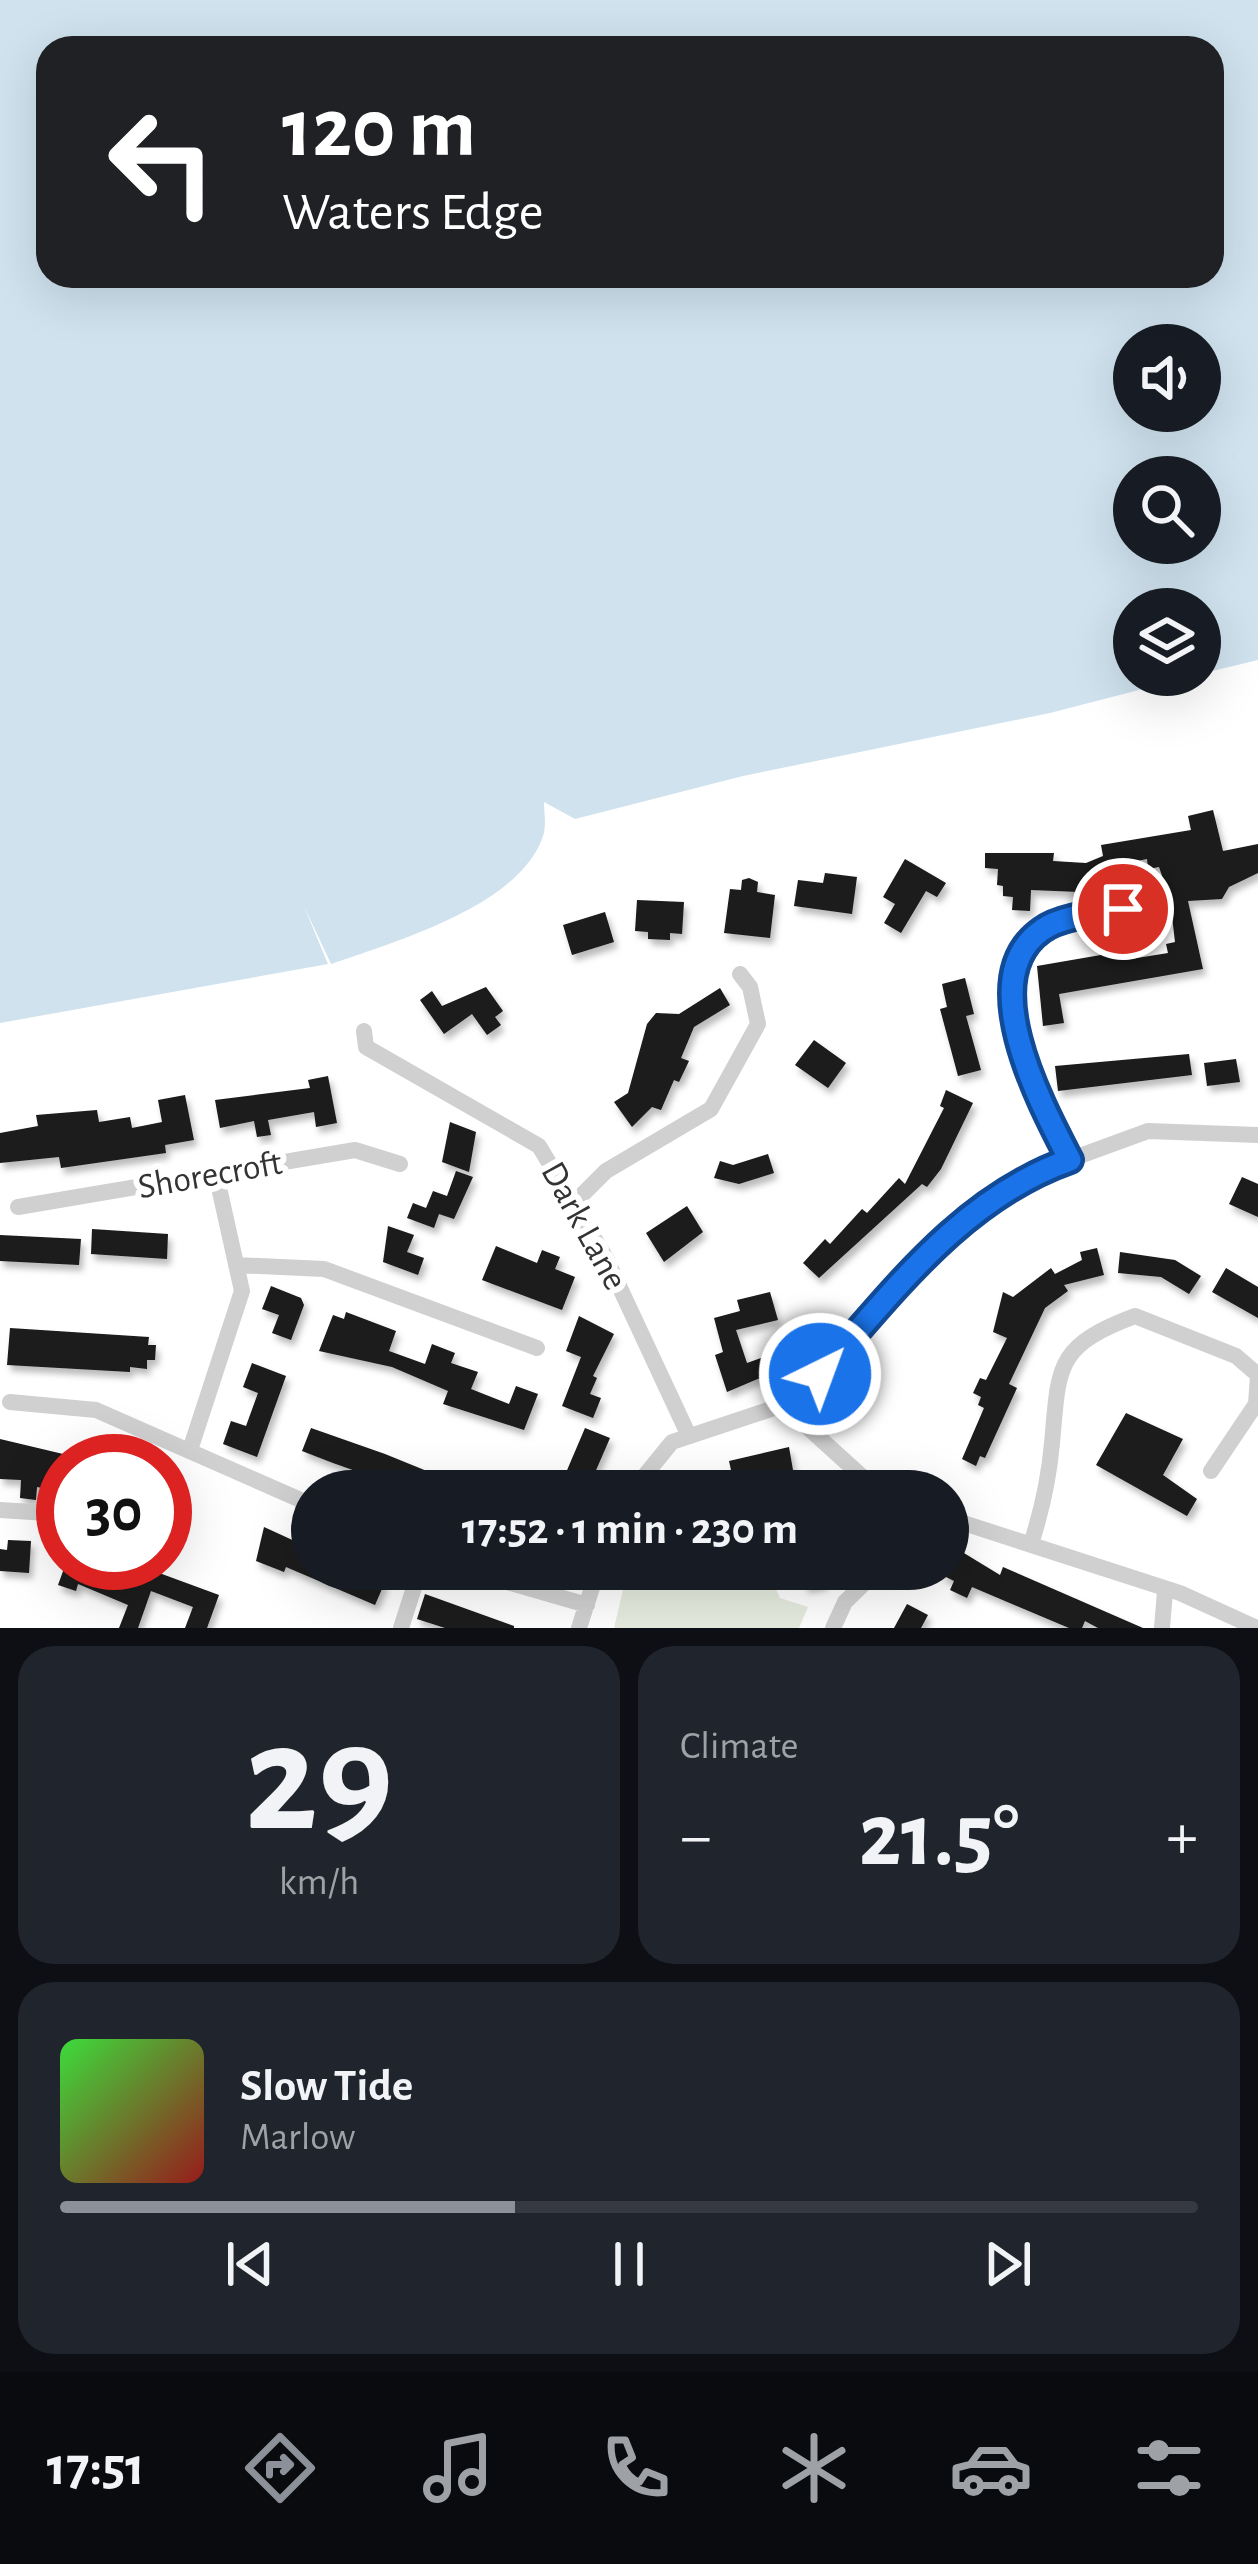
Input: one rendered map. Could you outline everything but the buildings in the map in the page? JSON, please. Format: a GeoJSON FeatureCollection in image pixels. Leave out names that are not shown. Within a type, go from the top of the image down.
{"type":"FeatureCollection","features":[{"type":"Feature","properties":{"kind":"street"},"geometry":{"type":"LineString","coordinates":[[1070,1160],[1041,1105],[1021,1046],[1010,996],[1016,960],[1042,929],[1158,902]]}},
{"type":"Feature","properties":{"kind":"street"},"geometry":{"type":"LineString","coordinates":[[574,1202],[606,1171],[711,1109],[758,1024],[749,987],[740,974]]}},
{"type":"Feature","properties":{"kind":"street","name":"Dark Lane"},"geometry":{"type":"LineString","coordinates":[[364,1031],[366,1047],[538,1146],[574,1202],[689,1436]]}},
{"type":"Feature","properties":{"kind":"street"},"geometry":{"type":"LineString","coordinates":[[649,1470],[672,1442],[782,1405],[820,1374],[947,1231],[1036,1172],[1148,1132],[1258,1136]]}},
{"type":"Feature","properties":{"kind":"street","name":"Shorecroft"},"geometry":{"type":"LineString","coordinates":[[18,1207],[355,1150],[400,1164]]}},
{"type":"Feature","properties":{"kind":"street"},"geometry":{"type":"LineString","coordinates":[[192,1444],[242,1291],[216,1174]]}},
{"type":"Feature","properties":{"kind":"street"},"geometry":{"type":"LineString","coordinates":[[236,1265],[324,1269],[537,1348]]}},
{"type":"Feature","properties":{"kind":"street"},"geometry":{"type":"LineString","coordinates":[[1031,1544],[1047,1485],[1053,1394],[1063,1363],[1095,1331],[1135,1316],[1220,1348],[1258,1376],[1256,1404],[1211,1471]]}},
{"type":"Feature","properties":{"kind":"street"},"geometry":{"type":"LineString","coordinates":[[10,1402],[96,1410],[152,1434]]}},
{"type":"Feature","properties":{"kind":"street"},"geometry":{"type":"LineString","coordinates":[[782,1405],[855,1470]]}},
{"type":"Feature","properties":{"kind":"street"},"geometry":{"type":"LineString","coordinates":[[192,1451],[291,1496]]}},
{"type":"Feature","properties":{"kind":"street"},"geometry":{"type":"LineString","coordinates":[[0,1510],[36,1512]]}},
{"type":"Feature","properties":{"kind":"street"},"geometry":{"type":"LineString","coordinates":[[969,1525],[1222,1608],[1257,1628]]}},
{"type":"Feature","properties":{"kind":"street"},"geometry":{"type":"LineString","coordinates":[[401,1628],[413,1590]]}},
{"type":"Feature","properties":{"kind":"street"},"geometry":{"type":"LineString","coordinates":[[534,1590],[586,1605]]}},
{"type":"Feature","properties":{"kind":"street"},"geometry":{"type":"LineString","coordinates":[[579,1628],[591,1590]]}},
{"type":"Feature","properties":{"kind":"street"},"geometry":{"type":"LineString","coordinates":[[833,1628],[845,1602],[857,1590]]}},
{"type":"Feature","properties":{"kind":"street"},"geometry":{"type":"LineString","coordinates":[[1162,1628],[1166,1592]]}},
{"type":"Feature","properties":{"kind":"shaded area"},"geometry":{"type":"Polygon","coordinates":[[[623,1590],[776,1590],[780,1598],[808,1607],[799,1628],[614,1628],[623,1590]]]}},
{"type":"Feature","properties":{"kind":"water"},"geometry":{"type":"Polygon","coordinates":[[[0,0],[1258,0],[1258,660],[1221,669],[1221,588],[1113,588],[1116,696],[743,776],[575,819],[544,802],[544,835],[528,863],[507,884],[451,918],[331,964],[303,904],[328,964],[0,1023],[0,0]]]}},
{"type":"Feature","properties":{"kind":"route"},"geometry":{"type":"LineString","coordinates":[[820,1374],[947,1231],[1036,1172],[1070,1160],[1041,1105],[1021,1046],[1010,996],[1016,960],[1042,929],[1123,909]]}}]}
